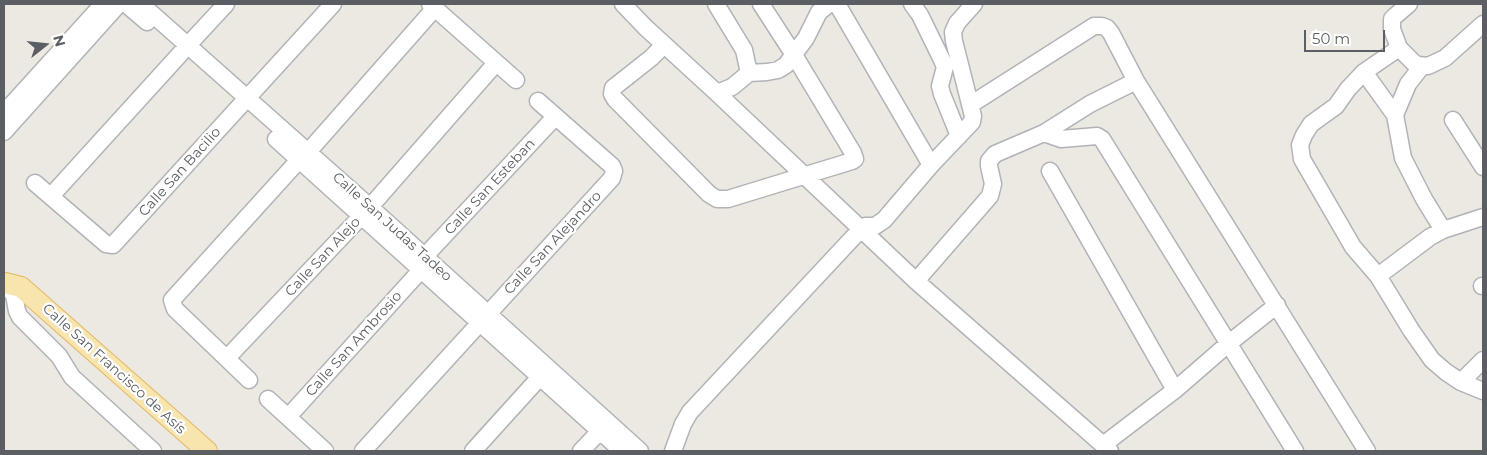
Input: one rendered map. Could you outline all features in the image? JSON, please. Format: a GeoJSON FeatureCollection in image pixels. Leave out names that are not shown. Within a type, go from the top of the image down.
{"type":"FeatureCollection","features":[{"type":"Feature","properties":{"kind":"main road","name":"Calle San Francisco de Asís"},"geometry":{"type":"LineString","coordinates":[[11,287],[188,451]]}},
{"type":"Feature","properties":{"kind":"main road","name":"Calle San Francisco de Asís"},"geometry":{"type":"LineString","coordinates":[[11,287],[207,451]]}},
{"type":"Feature","properties":{"kind":"street"},"geometry":{"type":"LineString","coordinates":[[4,113],[103,4]]}},
{"type":"Feature","properties":{"kind":"street"},"geometry":{"type":"LineString","coordinates":[[4,132],[119,4]]}},
{"type":"Feature","properties":{"kind":"street","name":"Calle San Judas Tadeo"},"geometry":{"type":"LineString","coordinates":[[126,4],[184,49],[484,318],[640,451]]}},
{"type":"Feature","properties":{"kind":"street","name":"Calle San Judas Tadeo"},"geometry":{"type":"LineString","coordinates":[[141,4],[184,49]]}},
{"type":"Feature","properties":{"kind":"street"},"geometry":{"type":"LineString","coordinates":[[35,183],[51,196],[226,4]]}},
{"type":"Feature","properties":{"kind":"street","name":"Calle San Bacilio"},"geometry":{"type":"LineString","coordinates":[[51,196],[106,244],[113,245],[333,4]]}},
{"type":"Feature","properties":{"kind":"street"},"geometry":{"type":"LineString","coordinates":[[622,4],[916,280],[1106,448],[1228,344],[1277,305]]}},
{"type":"Feature","properties":{"kind":"street"},"geometry":{"type":"LineString","coordinates":[[716,4],[744,50],[749,73]]}},
{"type":"Feature","properties":{"kind":"street"},"geometry":{"type":"LineString","coordinates":[[664,45],[651,58],[613,88],[612,94],[709,194],[717,199],[728,199],[850,163],[854,160],[854,156],[794,55],[761,4]]}},
{"type":"Feature","properties":{"kind":"street"},"geometry":{"type":"LineString","coordinates":[[717,92],[732,87],[749,73],[778,70],[786,64],[806,38],[819,12],[829,4]]}},
{"type":"Feature","properties":{"kind":"street"},"geometry":{"type":"LineString","coordinates":[[837,4],[931,165]]}},
{"type":"Feature","properties":{"kind":"street"},"geometry":{"type":"LineString","coordinates":[[912,4],[920,16],[945,67],[940,86],[959,136]]}},
{"type":"Feature","properties":{"kind":"street"},"geometry":{"type":"LineString","coordinates":[[673,451],[682,424],[690,412],[861,229],[865,226],[875,226],[881,223],[931,165],[972,122],[973,116],[953,32],[957,23],[974,4]]}},
{"type":"Feature","properties":{"kind":"street"},"geometry":{"type":"LineString","coordinates":[[1409,4],[1392,20],[1392,29],[1398,48],[1414,63],[1422,66],[1433,64],[1445,58],[1481,30]]}},
{"type":"Feature","properties":{"kind":"street"},"geometry":{"type":"LineString","coordinates":[[249,380],[175,309],[172,300],[303,156],[433,6],[516,80]]}},
{"type":"Feature","properties":{"kind":"street"},"geometry":{"type":"LineString","coordinates":[[970,106],[1094,26],[1107,28],[1136,81],[1367,451]]}},
{"type":"Feature","properties":{"kind":"street"},"geometry":{"type":"LineString","coordinates":[[1398,48],[1364,72],[1348,89],[1336,106],[1311,124],[1300,146],[1302,159],[1353,247],[1378,276],[1432,360],[1461,382],[1483,391]]}},
{"type":"Feature","properties":{"kind":"street","name":"Calle San Alejo"},"geometry":{"type":"LineString","coordinates":[[226,358],[366,212],[496,63]]}},
{"type":"Feature","properties":{"kind":"street"},"geometry":{"type":"LineString","coordinates":[[1395,115],[1408,84],[1422,66]]}},
{"type":"Feature","properties":{"kind":"street"},"geometry":{"type":"LineString","coordinates":[[1364,72],[1395,115],[1402,158],[1443,230]]}},
{"type":"Feature","properties":{"kind":"street"},"geometry":{"type":"LineString","coordinates":[[916,280],[990,196],[993,188],[989,166],[995,154],[1044,134],[1090,104],[1136,81]]}},
{"type":"Feature","properties":{"kind":"street"},"geometry":{"type":"LineString","coordinates":[[538,101],[555,117]]}},
{"type":"Feature","properties":{"kind":"street","name":"Calle San Alejandro"},"geometry":{"type":"LineString","coordinates":[[484,318],[611,180],[614,170],[612,166],[555,117]]}},
{"type":"Feature","properties":{"kind":"street","name":"Calle San Esteban"},"geometry":{"type":"LineString","coordinates":[[423,263],[555,117]]}},
{"type":"Feature","properties":{"kind":"street"},"geometry":{"type":"LineString","coordinates":[[1453,120],[1483,167]]}},
{"type":"Feature","properties":{"kind":"street"},"geometry":{"type":"LineString","coordinates":[[1044,134],[1061,139],[1097,136],[1102,139],[1295,451]]}},
{"type":"Feature","properties":{"kind":"street"},"geometry":{"type":"LineString","coordinates":[[1050,172],[1175,390]]}},
{"type":"Feature","properties":{"kind":"street"},"geometry":{"type":"LineString","coordinates":[[1378,276],[1430,237],[1443,230],[1483,217]]}},
{"type":"Feature","properties":{"kind":"street","name":"Calle San Ambrosio"},"geometry":{"type":"LineString","coordinates":[[288,417],[423,263]]}},
{"type":"Feature","properties":{"kind":"street","name":"Calle San Francisco de Asís"},"geometry":{"type":"LineString","coordinates":[[11,287],[20,317],[59,356],[72,376],[153,451]]}},
{"type":"Feature","properties":{"kind":"street"},"geometry":{"type":"LineString","coordinates":[[363,451],[484,318]]}},
{"type":"Feature","properties":{"kind":"street","name":"Calle San Judas Tadeo"},"geometry":{"type":"LineString","coordinates":[[484,318],[540,377],[622,451]]}},
{"type":"Feature","properties":{"kind":"street"},"geometry":{"type":"LineString","coordinates":[[1461,382],[1483,360]]}},
{"type":"Feature","properties":{"kind":"street"},"geometry":{"type":"LineString","coordinates":[[473,451],[540,377]]}},
{"type":"Feature","properties":{"kind":"street"},"geometry":{"type":"LineString","coordinates":[[268,399],[325,451]]}},
{"type":"Feature","properties":{"kind":"street"},"geometry":{"type":"LineString","coordinates":[[581,451],[600,431]]}}]}
